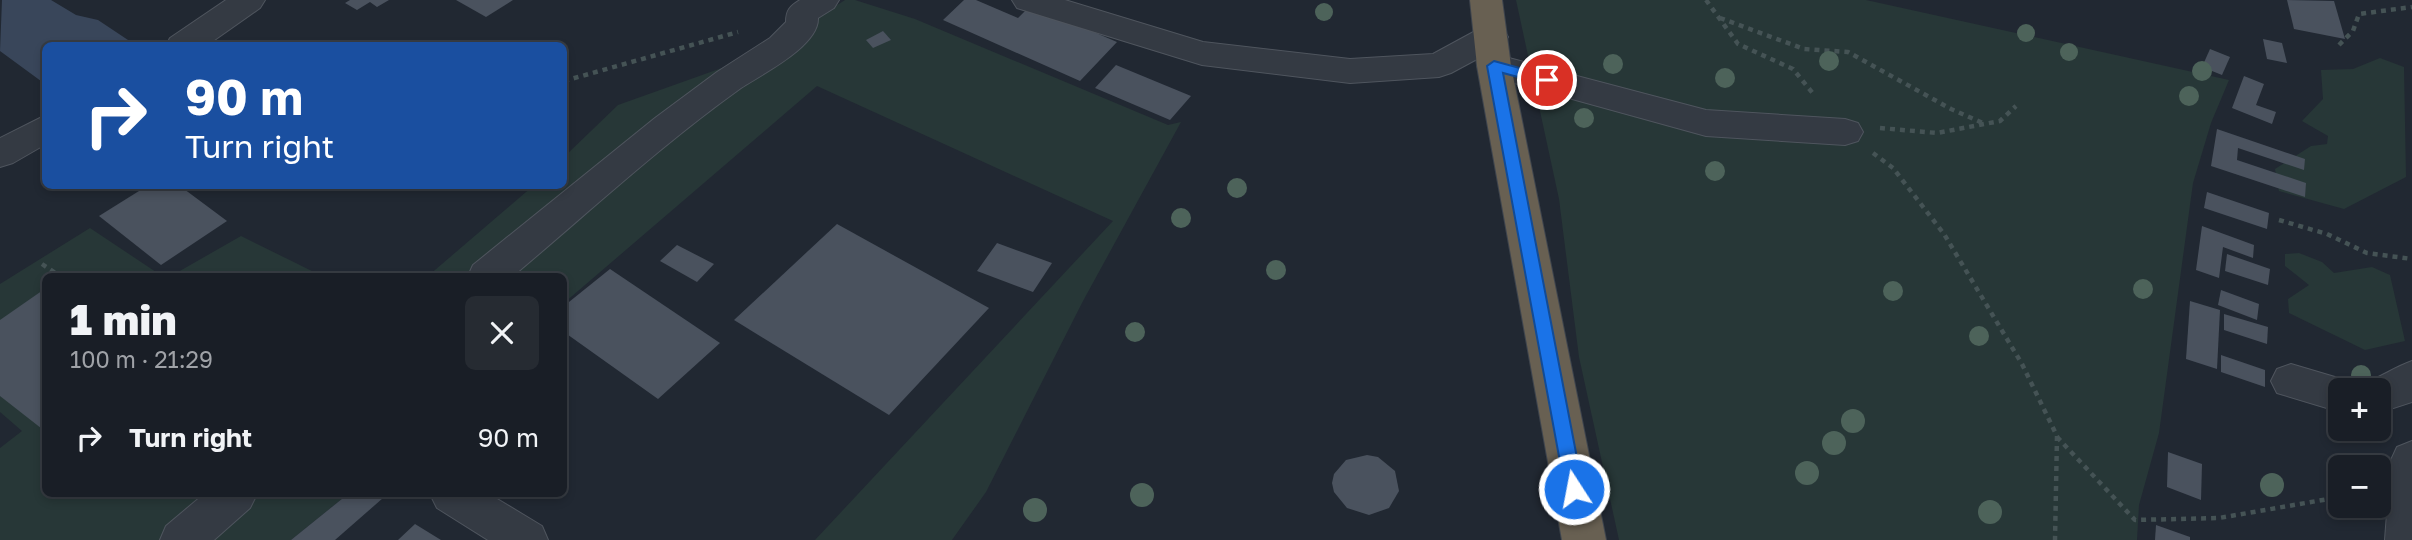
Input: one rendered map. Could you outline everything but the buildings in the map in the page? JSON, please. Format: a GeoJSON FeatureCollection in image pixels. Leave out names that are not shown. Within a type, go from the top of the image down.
{"type":"FeatureCollection","features":[{"type":"Feature","properties":{"kind":"highway"},"geometry":{"type":"LineString","coordinates":[[1490,34],[1584,540]]}},
{"type":"Feature","properties":{"kind":"street"},"geometry":{"type":"LineString","coordinates":[[188,42],[249,0]]}},
{"type":"Feature","properties":{"kind":"street"},"geometry":{"type":"LineString","coordinates":[[1028,0],[1202,52],[1350,71],[1439,65],[1490,34],[1706,123],[1844,132]]}},
{"type":"Feature","properties":{"kind":"street"},"geometry":{"type":"LineString","coordinates":[[491,273],[667,127],[729,80],[782,46],[802,25],[812,7]]}},
{"type":"Feature","properties":{"kind":"street"},"geometry":{"type":"LineString","coordinates":[[0,154],[42,130]]}},
{"type":"Feature","properties":{"kind":"street"},"geometry":{"type":"LineString","coordinates":[[2391,392],[2399,389],[2412,378]]}},
{"type":"Feature","properties":{"kind":"street"},"geometry":{"type":"LineString","coordinates":[[2291,381],[2328,392]]}},
{"type":"Feature","properties":{"kind":"street"},"geometry":{"type":"LineString","coordinates":[[2407,540],[2412,460]]}},
{"type":"Feature","properties":{"kind":"street"},"geometry":{"type":"LineString","coordinates":[[182,540],[232,497]]}},
{"type":"Feature","properties":{"kind":"street"},"geometry":{"type":"LineString","coordinates":[[457,497],[526,540]]}},
{"type":"Feature","properties":{"kind":"path"},"geometry":{"type":"LineString","coordinates":[[1706,0],[1738,44],[1793,69],[1844,132],[1894,168],[1944,234],[2022,364],[2057,436],[2134,520],[2219,519],[2328,498]]}},
{"type":"Feature","properties":{"kind":"path"},"geometry":{"type":"LineString","coordinates":[[567,80],[812,7]]}},
{"type":"Feature","properties":{"kind":"path"},"geometry":{"type":"LineString","coordinates":[[2339,45],[2353,30],[2359,15],[2412,7]]}},
{"type":"Feature","properties":{"kind":"path"},"geometry":{"type":"LineString","coordinates":[[1719,18],[1804,49],[1848,52],[1951,109],[1985,124]]}},
{"type":"Feature","properties":{"kind":"path"},"geometry":{"type":"LineString","coordinates":[[1844,132],[1876,128],[1937,133],[2000,121],[2016,106]]}},
{"type":"Feature","properties":{"kind":"path"},"geometry":{"type":"LineString","coordinates":[[2279,220],[2326,234],[2367,253],[2412,259]]}},
{"type":"Feature","properties":{"kind":"path"},"geometry":{"type":"LineString","coordinates":[[42,264],[56,273]]}},
{"type":"Feature","properties":{"kind":"path"},"geometry":{"type":"LineString","coordinates":[[2055,540],[2057,436]]}},
{"type":"Feature","properties":{"kind":"shaded area"},"geometry":{"type":"Polygon","coordinates":[[[845,0],[855,0],[915,19],[1168,125],[1181,122],[1083,301],[986,492],[952,540],[815,540],[1113,221],[817,86],[567,300],[567,273],[432,273],[530,189],[567,189],[567,154],[618,105],[761,54],[845,0]]]}},
{"type":"Feature","properties":{"kind":"shaded area"},"geometry":{"type":"Polygon","coordinates":[[[1516,0],[1866,0],[2229,80],[2211,123],[2193,183],[2159,433],[2139,505],[2137,540],[1619,540],[1579,357],[1559,199],[1516,0]]]}},
{"type":"Feature","properties":{"kind":"shaded area"},"geometry":{"type":"Polygon","coordinates":[[[2380,58],[2404,67],[2406,177],[2344,209],[2279,191],[2275,169],[2311,146],[2327,144],[2328,136],[2302,121],[2323,99],[2321,70],[2353,69],[2380,58]]]}},
{"type":"Feature","properties":{"kind":"shaded area"},"geometry":{"type":"Polygon","coordinates":[[[90,228],[158,273],[42,273],[42,497],[344,497],[291,540],[0,540],[0,448],[22,431],[0,412],[0,284],[90,228]]]}},
{"type":"Feature","properties":{"kind":"shaded area"},"geometry":{"type":"Polygon","coordinates":[[[241,236],[316,273],[176,273],[241,236]]]}},
{"type":"Feature","properties":{"kind":"shaded area"},"geometry":{"type":"Polygon","coordinates":[[[2299,253],[2322,262],[2334,273],[2372,267],[2390,275],[2405,341],[2365,350],[2289,313],[2288,299],[2309,285],[2285,266],[2285,254],[2299,253]]]}},
{"type":"Feature","properties":{"kind":"water"},"geometry":{"type":"Polygon","coordinates":[[[2,0],[51,0],[76,15],[98,20],[128,40],[42,42],[42,82],[0,51],[2,0]]]}},
{"type":"Feature","properties":{"kind":"route"},"geometry":{"type":"LineString","coordinates":[[1547,80],[1494,66],[1574,489]]}}]}
